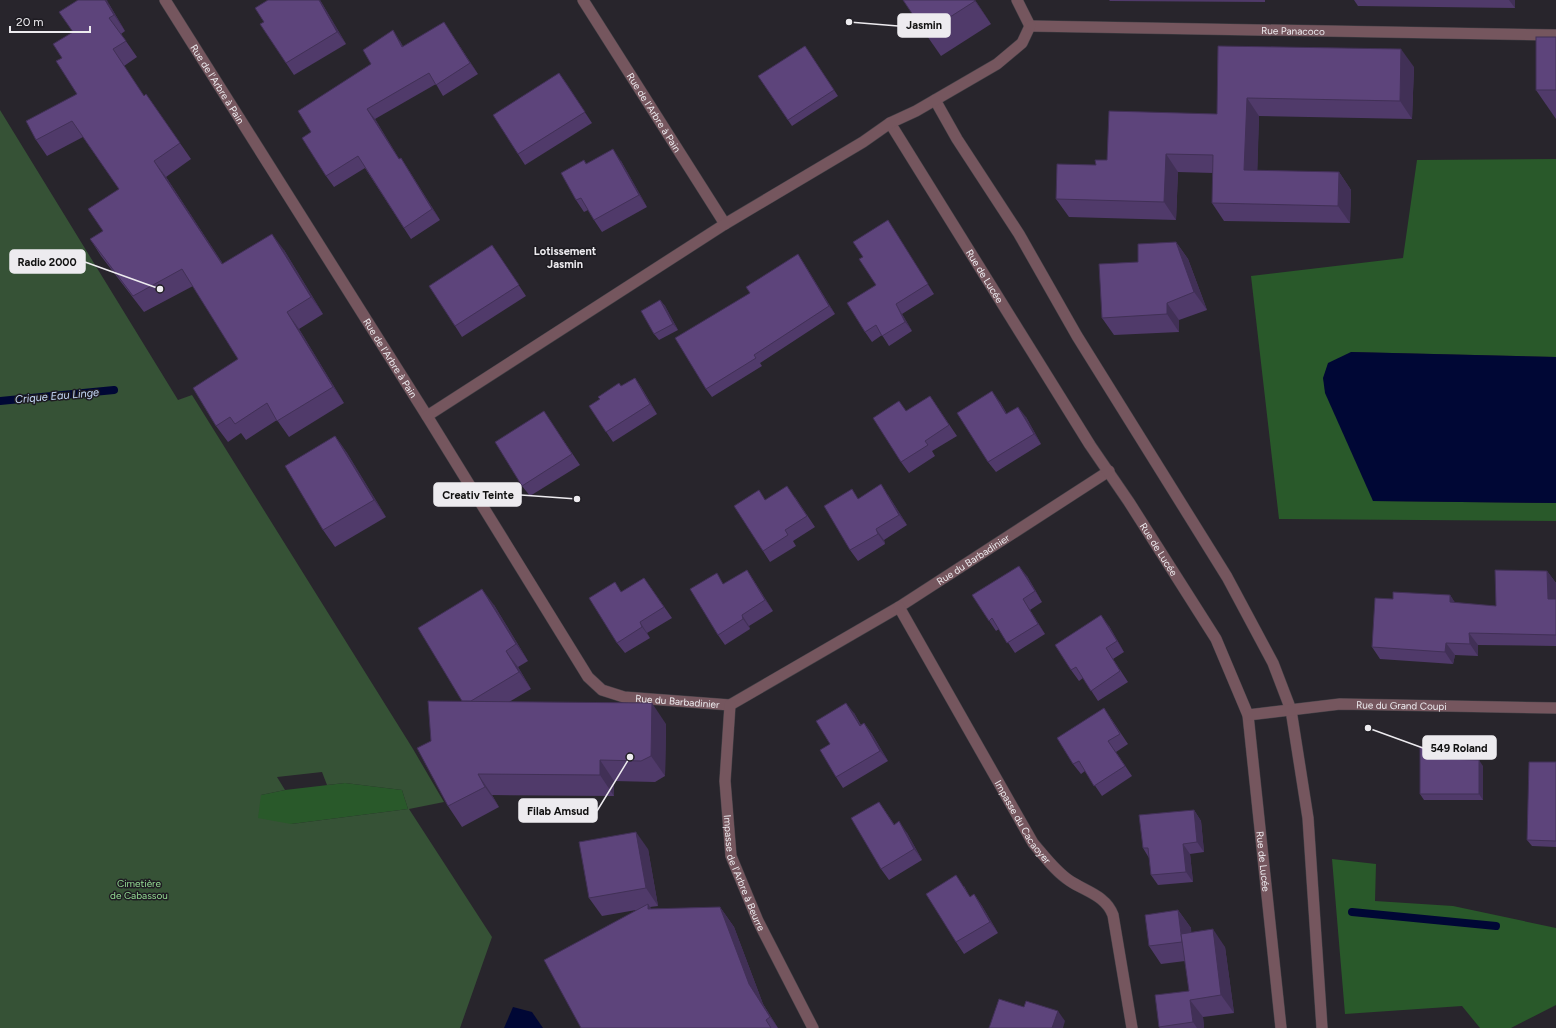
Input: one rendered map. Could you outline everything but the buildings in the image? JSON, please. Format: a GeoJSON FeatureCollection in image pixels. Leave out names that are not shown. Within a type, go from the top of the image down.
{"type":"FeatureCollection","features":[{"type":"Feature","properties":{"kind":"street","name":"Rue de l'Arbre à Pain"},"geometry":{"type":"LineString","coordinates":[[166,0],[427,416]]}},
{"type":"Feature","properties":{"kind":"street","name":"Rue de l'Arbre à Pain"},"geometry":{"type":"LineString","coordinates":[[583,0],[725,224]]}},
{"type":"Feature","properties":{"kind":"street"},"geometry":{"type":"LineString","coordinates":[[427,416],[725,224],[864,142],[890,123],[916,111],[997,64],[1022,43],[1030,26],[1017,0]]}},
{"type":"Feature","properties":{"kind":"street","name":"Rue Panacoco"},"geometry":{"type":"LineString","coordinates":[[1030,26],[1556,35]]}},
{"type":"Feature","properties":{"kind":"street"},"geometry":{"type":"LineString","coordinates":[[935,100],[957,139],[1019,234],[1077,336],[1227,577],[1273,663],[1291,710],[1308,818],[1322,1028]]}},
{"type":"Feature","properties":{"kind":"street","name":"Rue de Lucée"},"geometry":{"type":"LineString","coordinates":[[890,123],[1090,445],[1109,471],[1216,639],[1248,715],[1281,1028]]}},
{"type":"Feature","properties":{"kind":"street","name":"Rue du Barbadinier"},"geometry":{"type":"LineString","coordinates":[[427,416],[588,677],[602,690],[624,697],[730,705],[899,607],[1109,471]]}},
{"type":"Feature","properties":{"kind":"street","name":"Impasse du Cacaoyer"},"geometry":{"type":"LineString","coordinates":[[899,607],[1033,844],[1053,867],[1070,881],[1109,905],[1113,915],[1132,1028]]}},
{"type":"Feature","properties":{"kind":"street","name":"Rue du Grand Coupi"},"geometry":{"type":"LineString","coordinates":[[1248,715],[1340,704],[1556,708]]}},
{"type":"Feature","properties":{"kind":"street","name":"Impasse de l'Arbre à Beurre"},"geometry":{"type":"LineString","coordinates":[[730,705],[724,781],[731,856],[758,921],[813,1028]]}},
{"type":"Feature","properties":{"kind":"green space","name":"Cimetière de Cabassou"},"geometry":{"type":"Polygon","coordinates":[[[0,110],[178,400],[192,395],[413,749],[444,802],[409,809],[492,937],[460,1028],[0,1028],[0,110]],[[322,772],[277,777],[285,790],[261,795],[291,824],[408,809],[402,790],[345,783],[327,785],[322,772]]]}},
{"type":"Feature","properties":{"kind":"green space"},"geometry":{"type":"Polygon","coordinates":[[[1556,159],[1556,357],[1351,352],[1373,501],[1556,503],[1556,521],[1279,519],[1251,276],[1403,258],[1417,160],[1556,159]]]}},
{"type":"Feature","properties":{"kind":"green space"},"geometry":{"type":"Polygon","coordinates":[[[345,783],[402,790],[408,809],[291,824],[258,818],[261,795],[285,790],[345,783]]]}},
{"type":"Feature","properties":{"kind":"green space"},"geometry":{"type":"Polygon","coordinates":[[[1332,859],[1376,864],[1375,901],[1453,906],[1556,928],[1556,1005],[1511,1028],[1480,1028],[1462,1006],[1345,1014],[1332,859]]]}},
{"type":"Feature","properties":{"kind":"water"},"geometry":{"type":"Polygon","coordinates":[[[1351,352],[1556,357],[1556,503],[1373,501],[1325,393],[1323,378],[1328,363],[1351,352]]]}},
{"type":"Feature","properties":{"kind":"water"},"geometry":{"type":"Polygon","coordinates":[[[513,1007],[532,1012],[543,1028],[504,1028],[513,1007]]]}},
{"type":"Feature","properties":{"kind":"waterway","name":"Crique Eau Linge"},"geometry":{"type":"LineString","coordinates":[[0,401],[114,390]]}},
{"type":"Feature","properties":{"kind":"waterway"},"geometry":{"type":"LineString","coordinates":[[1352,912],[1496,926]]}},
{"type":"Feature","properties":{"kind":"place","name":"Jasmin"},"geometry":{"type":"Point","coordinates":[849,22]}},
{"type":"Feature","properties":{"kind":"place","name":"Radio 2000"},"geometry":{"type":"Point","coordinates":[160,289]}},
{"type":"Feature","properties":{"kind":"place","name":"Creativ Teinte"},"geometry":{"type":"Point","coordinates":[577,499]}},
{"type":"Feature","properties":{"kind":"place","name":"549 Roland"},"geometry":{"type":"Point","coordinates":[1368,728]}},
{"type":"Feature","properties":{"kind":"place","name":"Filab Amsud"},"geometry":{"type":"Point","coordinates":[630,757]}},
{"type":"Feature","properties":{"kind":"district","name":"Lotissement Jasmin"},"geometry":{"type":"Point","coordinates":[565,257]}}]}
